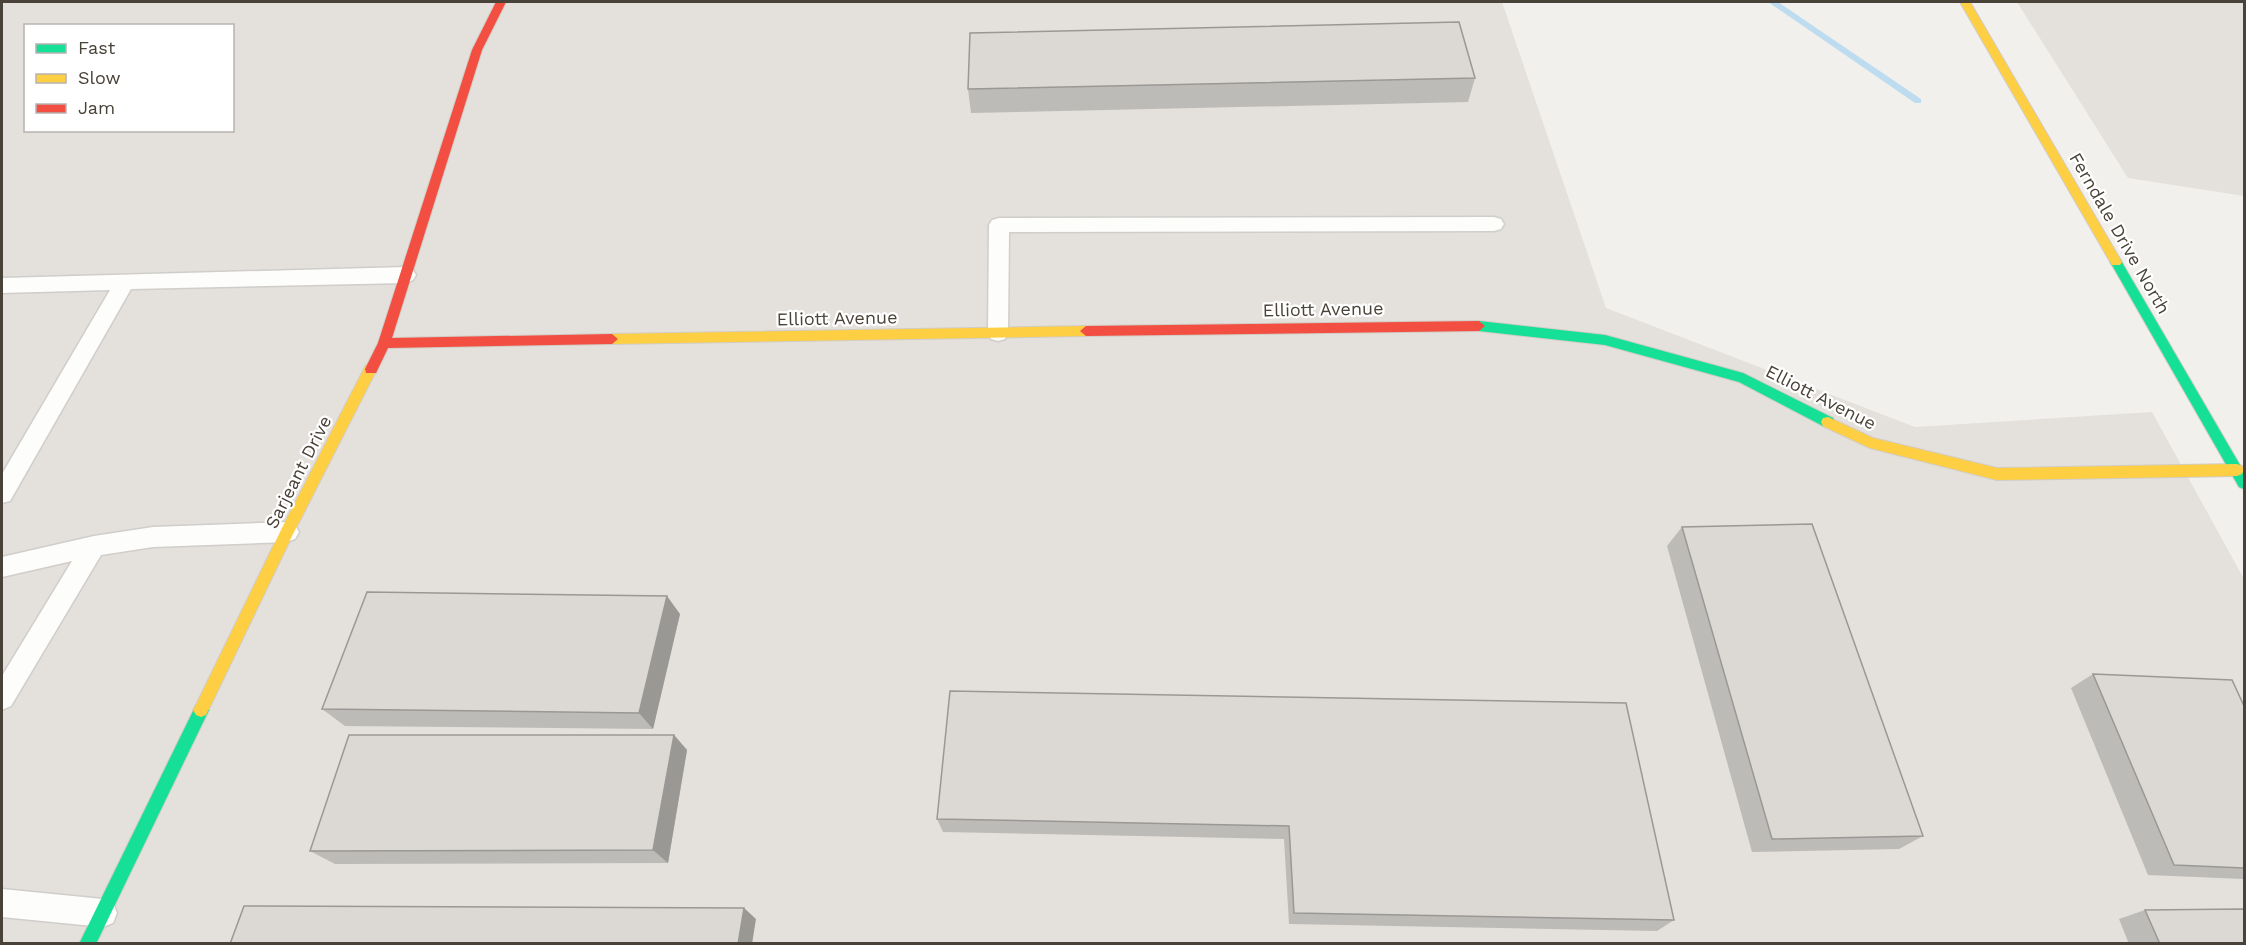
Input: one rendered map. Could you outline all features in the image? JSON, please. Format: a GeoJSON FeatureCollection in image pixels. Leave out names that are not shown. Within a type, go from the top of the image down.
{"type":"FeatureCollection","features":[{"type":"Feature","properties":{"kind":"street","name":"Sarjeant Drive"},"geometry":{"type":"LineString","coordinates":[[87,944],[287,532],[384,343],[477,50],[501,2]]}},
{"type":"Feature","properties":{"kind":"street","name":"Ferndale Drive North"},"geometry":{"type":"LineString","coordinates":[[1965,2],[2244,483]]}},
{"type":"Feature","properties":{"kind":"street","name":"Elliott Avenue"},"geometry":{"type":"LineString","coordinates":[[384,343],[1466,324],[1605,340],[1743,378],[1870,443],[1997,474],[2237,470]]}},
{"type":"Feature","properties":{"kind":"lane"},"geometry":{"type":"LineString","coordinates":[[998,333],[999,225],[1494,225]]}},
{"type":"Feature","properties":{"kind":"lane"},"geometry":{"type":"LineString","coordinates":[[2,285],[406,275]]}},
{"type":"Feature","properties":{"kind":"lane"},"geometry":{"type":"LineString","coordinates":[[2,494],[125,282]]}},
{"type":"Feature","properties":{"kind":"lane"},"geometry":{"type":"LineString","coordinates":[[2,567],[94,546],[153,537],[287,532]]}},
{"type":"Feature","properties":{"kind":"lane"},"geometry":{"type":"LineString","coordinates":[[2,698],[94,546]]}},
{"type":"Feature","properties":{"kind":"lane"},"geometry":{"type":"LineString","coordinates":[[2,903],[103,913]]}},
{"type":"Feature","properties":{"kind":"shaded area"},"geometry":{"type":"Polygon","coordinates":[[[2,2],[1502,2],[1606,308],[1915,427],[2152,412],[2244,579],[2244,943],[2,944],[2,2]]]}},
{"type":"Feature","properties":{"kind":"shaded area"},"geometry":{"type":"Polygon","coordinates":[[[2017,2],[2244,2],[2244,196],[2128,178],[2017,2]]]}},
{"type":"Feature","properties":{"kind":"building"},"geometry":{"type":"Polygon","coordinates":[[[1459,22],[1475,78],[968,89],[970,33],[1459,22]]]}},
{"type":"Feature","properties":{"kind":"building"},"geometry":{"type":"Polygon","coordinates":[[[1812,524],[1923,836],[1772,839],[1682,527],[1812,524]]]}},
{"type":"Feature","properties":{"kind":"building"},"geometry":{"type":"Polygon","coordinates":[[[367,592],[667,596],[639,713],[322,709],[367,592]]]}},
{"type":"Feature","properties":{"kind":"building"},"geometry":{"type":"Polygon","coordinates":[[[2093,674],[2232,680],[2244,706],[2244,868],[2174,865],[2093,674]]]}},
{"type":"Feature","properties":{"kind":"building"},"geometry":{"type":"Polygon","coordinates":[[[950,691],[1626,703],[1674,920],[1294,913],[1289,826],[937,819],[950,691]]]}},
{"type":"Feature","properties":{"kind":"building"},"geometry":{"type":"Polygon","coordinates":[[[349,735],[674,735],[653,850],[310,851],[349,735]]]}},
{"type":"Feature","properties":{"kind":"building"},"geometry":{"type":"Polygon","coordinates":[[[244,906],[744,908],[738,944],[230,944],[244,906]]]}},
{"type":"Feature","properties":{"kind":"building"},"geometry":{"type":"Polygon","coordinates":[[[2244,909],[2244,944],[2160,944],[2145,910],[2244,909]]]}},
{"type":"Feature","properties":{"kind":"waterway"},"geometry":{"type":"LineString","coordinates":[[1773,2],[1918,101]]}},
{"type":"Feature","properties":{"kind":"traffic: fast"},"geometry":{"type":"LineString","coordinates":[[2116,262],[2244,483]]}},
{"type":"Feature","properties":{"kind":"traffic: fast"},"geometry":{"type":"LineString","coordinates":[[1479,326],[1605,340],[1743,378],[1828,422]]}},
{"type":"Feature","properties":{"kind":"traffic: fast"},"geometry":{"type":"LineString","coordinates":[[87,944],[201,710]]}},
{"type":"Feature","properties":{"kind":"traffic: slow"},"geometry":{"type":"LineString","coordinates":[[1965,2],[2116,262]]}},
{"type":"Feature","properties":{"kind":"traffic: slow"},"geometry":{"type":"LineString","coordinates":[[612,339],[1086,331]]}},
{"type":"Feature","properties":{"kind":"traffic: slow"},"geometry":{"type":"LineString","coordinates":[[201,710],[287,532],[371,369]]}},
{"type":"Feature","properties":{"kind":"traffic: slow"},"geometry":{"type":"LineString","coordinates":[[1828,422],[1870,443],[1997,474],[2237,470]]}},
{"type":"Feature","properties":{"kind":"traffic: jam"},"geometry":{"type":"LineString","coordinates":[[371,369],[384,343],[477,50],[501,2]]}},
{"type":"Feature","properties":{"kind":"traffic: jam"},"geometry":{"type":"LineString","coordinates":[[1086,331],[1479,326]]}},
{"type":"Feature","properties":{"kind":"traffic: jam"},"geometry":{"type":"LineString","coordinates":[[384,343],[612,339]]}}]}
